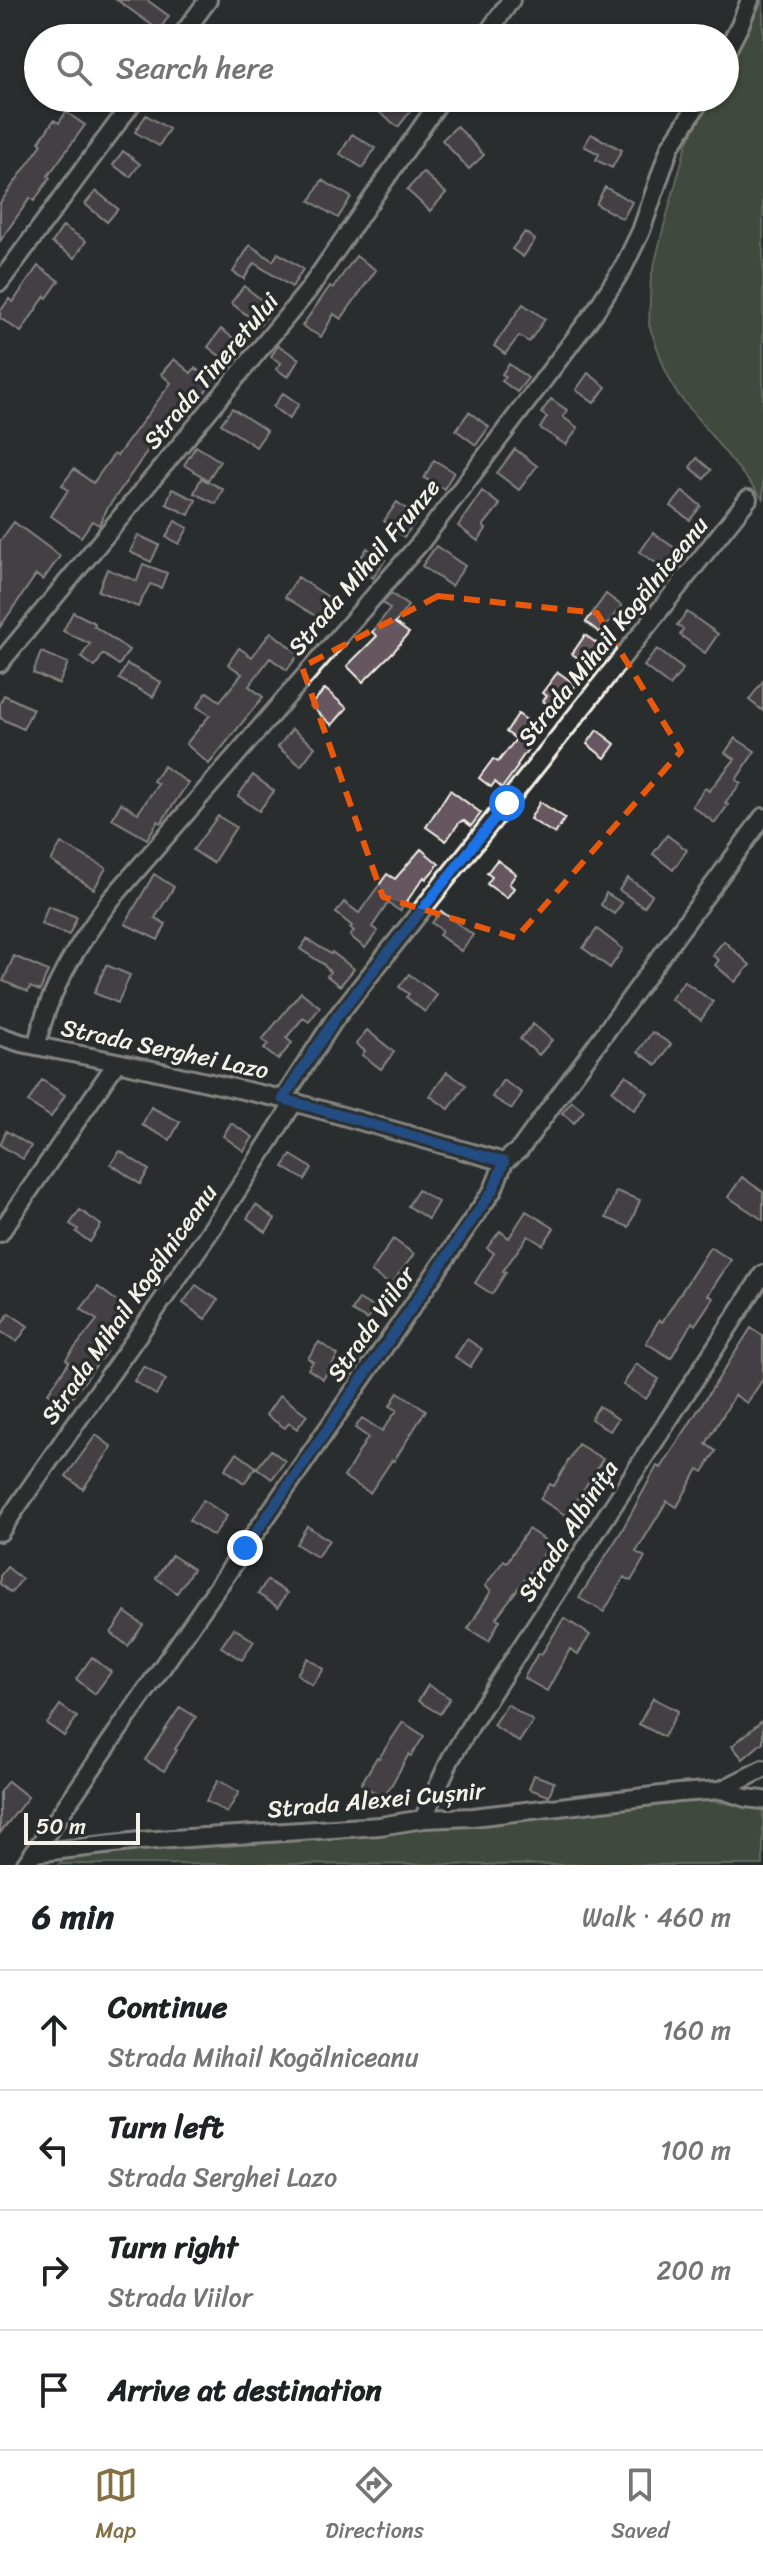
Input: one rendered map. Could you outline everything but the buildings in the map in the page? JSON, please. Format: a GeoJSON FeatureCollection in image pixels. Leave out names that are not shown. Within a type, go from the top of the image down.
{"type":"FeatureCollection","features":[{"type":"Feature","properties":{"kind":"street"},"geometry":{"type":"LineString","coordinates":[[190,24],[208,0]]}},
{"type":"Feature","properties":{"kind":"street"},"geometry":{"type":"LineString","coordinates":[[494,24],[511,0]]}},
{"type":"Feature","properties":{"kind":"street"},"geometry":{"type":"LineString","coordinates":[[739,24],[750,0]]}},
{"type":"Feature","properties":{"kind":"street"},"geometry":{"type":"LineString","coordinates":[[0,282],[126,112]]}},
{"type":"Feature","properties":{"kind":"street","name":"Strada Tineretului"},"geometry":{"type":"LineString","coordinates":[[0,663],[307,292],[432,112]]}},
{"type":"Feature","properties":{"kind":"street","name":"Strada Mihail Frunze"},"geometry":{"type":"LineString","coordinates":[[37,1046],[52,995],[109,902],[421,542],[594,313],[623,268],[670,147],[693,112]]}},
{"type":"Feature","properties":{"kind":"street","name":"Strada Mihail Kogălniceanu"},"geometry":{"type":"LineString","coordinates":[[0,1532],[248,1176],[335,1019],[748,499]]}},
{"type":"Feature","properties":{"kind":"street","name":"Strada Viilor"},"geometry":{"type":"LineString","coordinates":[[39,1859],[493,1190],[504,1162],[520,1149],[763,817]]}},
{"type":"Feature","properties":{"kind":"street","name":"Strada Serghei Lazo"},"geometry":{"type":"LineString","coordinates":[[0,1036],[288,1100],[504,1162]]}},
{"type":"Feature","properties":{"kind":"street"},"geometry":{"type":"LineString","coordinates":[[0,1233],[117,1062]]}},
{"type":"Feature","properties":{"kind":"street","name":"Strada Albinița"},"geometry":{"type":"LineString","coordinates":[[423,1819],[451,1758],[763,1274]]}},
{"type":"Feature","properties":{"kind":"street"},"geometry":{"type":"LineString","coordinates":[[721,1790],[763,1769]]}},
{"type":"Feature","properties":{"kind":"street"},"geometry":{"type":"LineString","coordinates":[[721,1790],[763,1800]]}},
{"type":"Feature","properties":{"kind":"street","name":"Strada Alexei Cușnir"},"geometry":{"type":"LineString","coordinates":[[39,1859],[140,1841],[380,1826],[423,1819],[473,1817],[721,1790]]}},
{"type":"Feature","properties":{"kind":"highlighted area"},"geometry":{"type":"Polygon","coordinates":[[[438,596],[597,613],[681,751],[516,938],[383,897],[302,667],[438,596]]]}},
{"type":"Feature","properties":{"kind":"green space"},"geometry":{"type":"Polygon","coordinates":[[[763,0],[763,499],[676,392],[649,325],[651,278],[687,143],[704,112],[739,112],[739,45],[763,0]]]}},
{"type":"Feature","properties":{"kind":"green space"},"geometry":{"type":"Polygon","coordinates":[[[703,1800],[763,1808],[763,1865],[59,1864],[66,1858],[100,1850],[417,1829],[703,1800]]]}},
{"type":"Feature","properties":{"kind":"route"},"geometry":{"type":"LineString","coordinates":[[245,1548],[493,1190],[504,1162],[283,1099],[335,1019],[507,803]]}}]}
